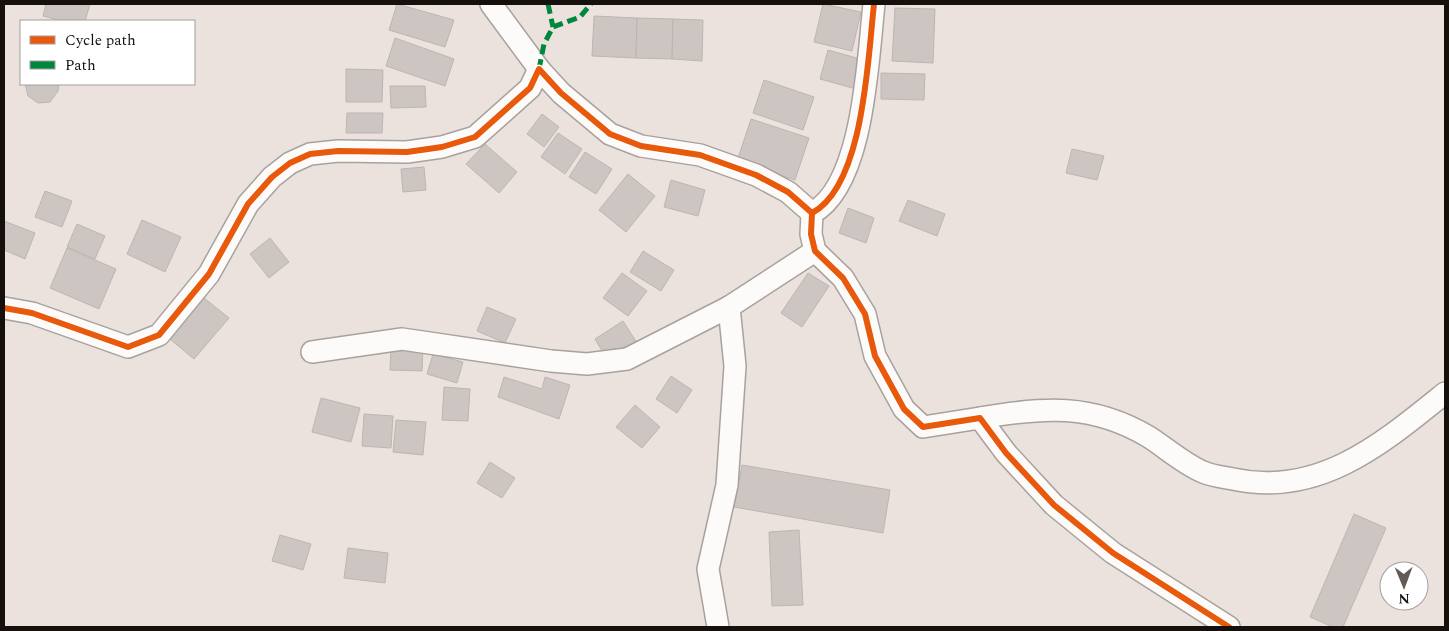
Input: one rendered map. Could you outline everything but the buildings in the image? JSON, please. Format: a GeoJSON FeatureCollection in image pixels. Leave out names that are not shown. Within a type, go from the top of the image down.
{"type":"FeatureCollection","features":[{"type":"Feature","properties":{"kind":"street"},"geometry":{"type":"LineString","coordinates":[[491,4],[539,69],[561,93],[610,134],[641,146],[700,156],[756,175],[788,192],[812,213]]}},
{"type":"Feature","properties":{"kind":"street"},"geometry":{"type":"LineString","coordinates":[[812,213],[819,210],[838,188],[852,151],[864,98],[874,4]]}},
{"type":"Feature","properties":{"kind":"street"},"geometry":{"type":"LineString","coordinates":[[4,308],[32,314],[128,346],[159,335],[209,274],[248,204],[272,177],[290,163],[310,154],[338,151],[407,152],[442,147],[475,137],[530,88],[539,69]]}},
{"type":"Feature","properties":{"kind":"street"},"geometry":{"type":"LineString","coordinates":[[812,213],[811,234],[815,251],[843,278],[866,314],[875,356],[904,410],[923,427],[1030,409],[1074,411],[1111,418],[1147,436],[1203,472],[1248,482],[1284,483],[1324,473],[1368,453],[1445,393]]}},
{"type":"Feature","properties":{"kind":"street"},"geometry":{"type":"LineString","coordinates":[[312,352],[402,339],[551,361],[608,362],[627,359],[729,307],[815,251]]}},
{"type":"Feature","properties":{"kind":"street"},"geometry":{"type":"LineString","coordinates":[[718,627],[708,570],[727,485],[736,366],[729,307]]}},
{"type":"Feature","properties":{"kind":"street"},"geometry":{"type":"LineString","coordinates":[[980,418],[1006,453],[1054,505],[1113,553],[1229,627]]}},
{"type":"Feature","properties":{"kind":"marked path"},"geometry":{"type":"LineString","coordinates":[[548,4],[553,27]]}},
{"type":"Feature","properties":{"kind":"marked path"},"geometry":{"type":"LineString","coordinates":[[539,69],[544,44],[553,27],[580,17],[591,4]]}},
{"type":"Feature","properties":{"kind":"cycle path"},"geometry":{"type":"LineString","coordinates":[[874,4],[865,86],[853,149],[843,176],[829,198],[812,213],[811,234],[815,251],[843,278],[865,314],[875,356],[904,409],[923,427],[980,418],[1006,453],[1054,505],[1113,553],[1229,627]]}},
{"type":"Feature","properties":{"kind":"cycle path"},"geometry":{"type":"LineString","coordinates":[[4,308],[32,313],[128,347],[159,335],[209,274],[248,204],[272,177],[290,163],[310,154],[338,151],[407,152],[442,147],[475,137],[530,88],[539,69],[561,93],[610,134],[641,146],[700,155],[756,175],[788,192],[812,213]]}}]}
